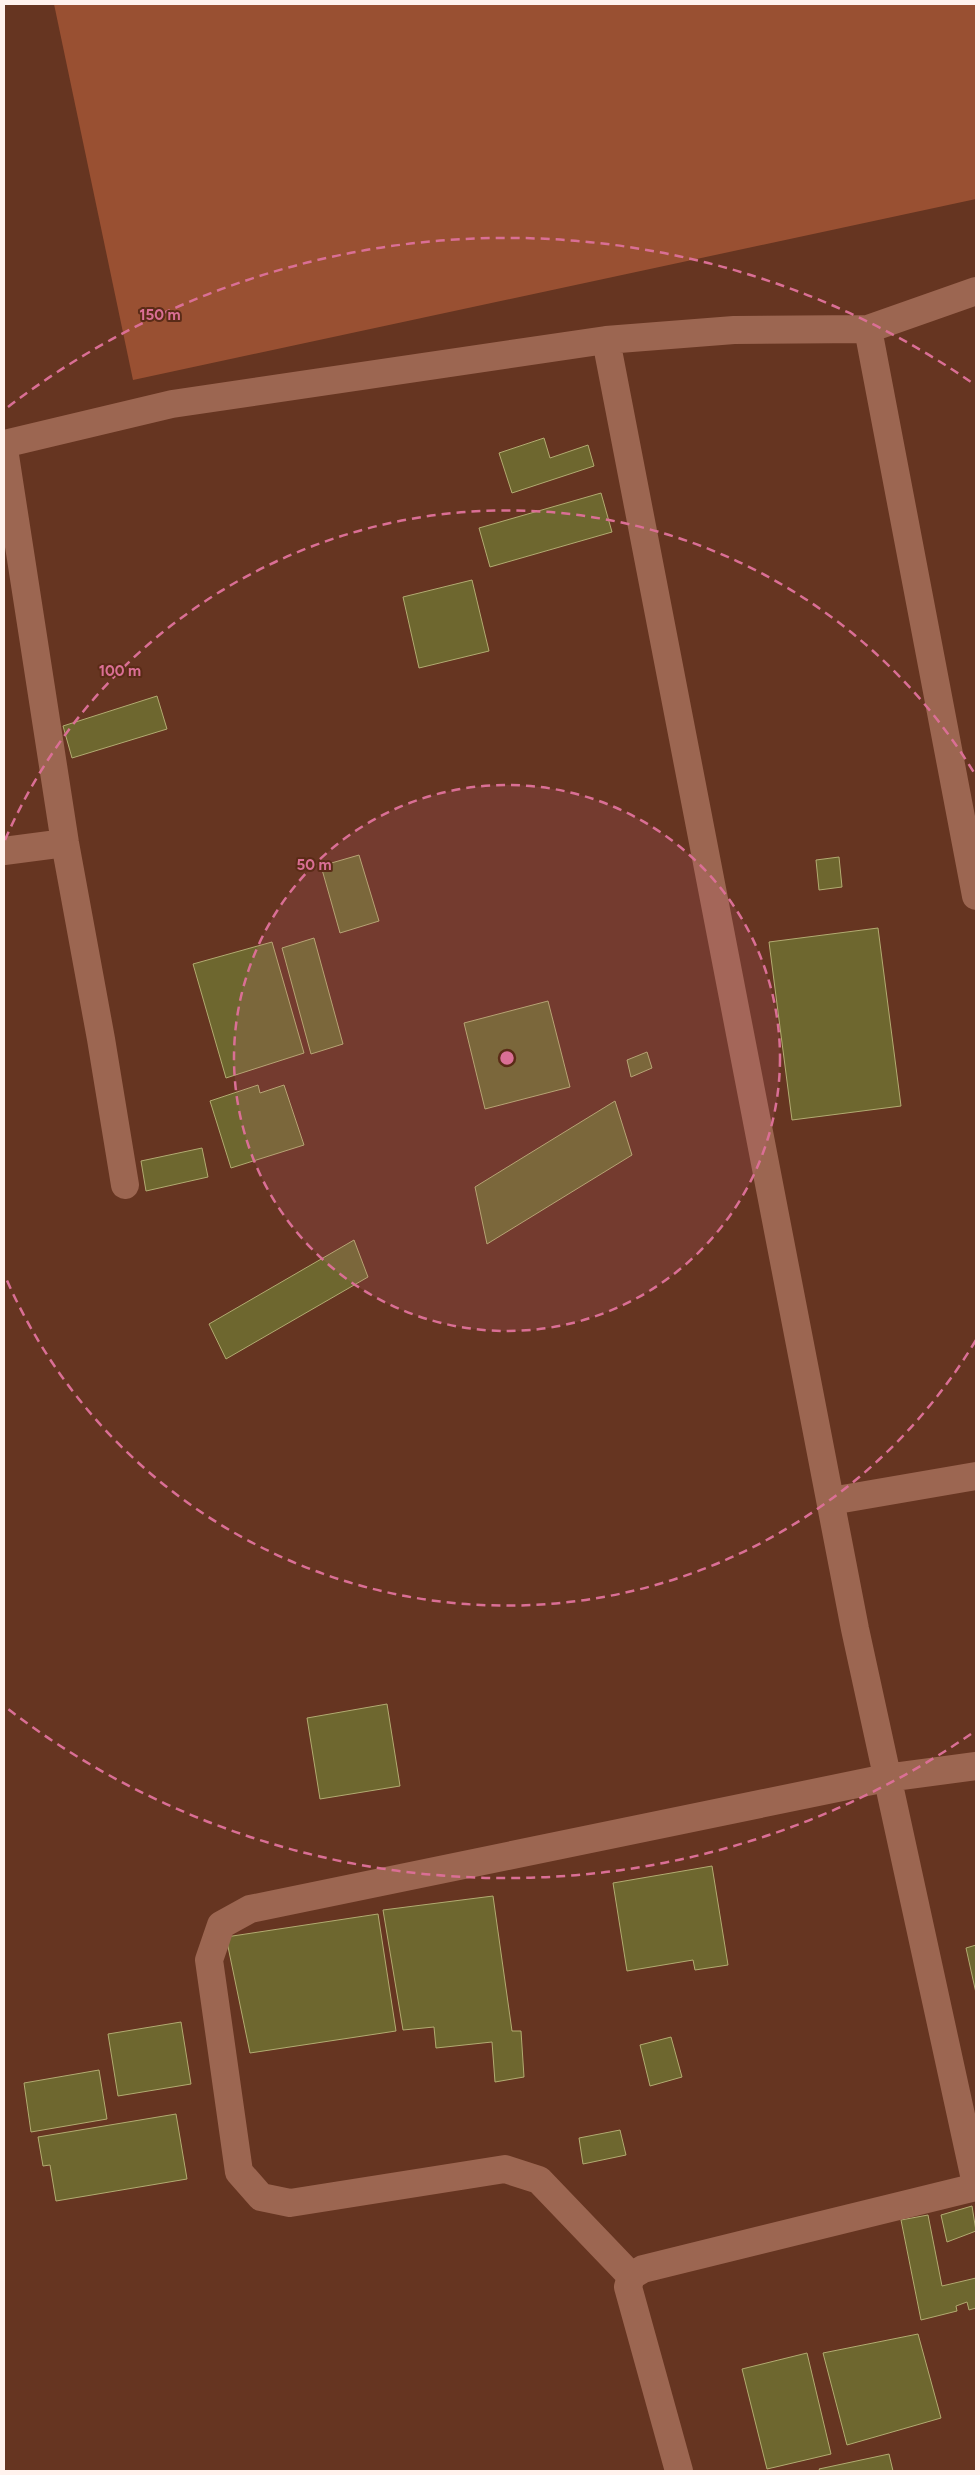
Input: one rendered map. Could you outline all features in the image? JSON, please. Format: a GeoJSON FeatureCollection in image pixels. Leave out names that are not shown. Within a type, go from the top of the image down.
{"type":"FeatureCollection","features":[{"type":"Feature","properties":{"kind":"street"},"geometry":{"type":"LineString","coordinates":[[4,444],[172,404],[606,340],[734,330],[868,329],[976,291]]}},
{"type":"Feature","properties":{"kind":"street"},"geometry":{"type":"LineString","coordinates":[[868,329],[976,896]]}},
{"type":"Feature","properties":{"kind":"street"},"geometry":{"type":"LineString","coordinates":[[606,340],[886,1778],[976,2186],[643,2269],[631,2276],[628,2287],[679,2471]]}},
{"type":"Feature","properties":{"kind":"street"},"geometry":{"type":"LineString","coordinates":[[4,450],[65,843],[101,1039],[125,1185]]}},
{"type":"Feature","properties":{"kind":"street"},"geometry":{"type":"LineString","coordinates":[[4,851],[65,843]]}},
{"type":"Feature","properties":{"kind":"street"},"geometry":{"type":"LineString","coordinates":[[831,1501],[976,1476]]}},
{"type":"Feature","properties":{"kind":"street"},"geometry":{"type":"LineString","coordinates":[[631,2276],[539,2180],[505,2169],[290,2203],[261,2197],[239,2172],[209,1960],[222,1925],[250,1909],[886,1778],[976,1766]]}},
{"type":"Feature","properties":{"kind":"shaded area"},"geometry":{"type":"Polygon","coordinates":[[[54,4],[976,4],[976,199],[133,380],[54,4]]]}},
{"type":"Feature","properties":{"kind":"building"},"geometry":{"type":"Polygon","coordinates":[[[544,438],[550,458],[588,445],[594,466],[512,493],[499,453],[544,438]]]}},
{"type":"Feature","properties":{"kind":"building"},"geometry":{"type":"Polygon","coordinates":[[[601,493],[612,532],[490,567],[479,528],[601,493]]]}},
{"type":"Feature","properties":{"kind":"building"},"geometry":{"type":"Polygon","coordinates":[[[472,580],[489,651],[419,668],[403,597],[472,580]]]}},
{"type":"Feature","properties":{"kind":"building"},"geometry":{"type":"Polygon","coordinates":[[[157,696],[167,729],[72,758],[63,726],[157,696]]]}},
{"type":"Feature","properties":{"kind":"building"},"geometry":{"type":"Polygon","coordinates":[[[359,855],[379,921],[340,933],[321,866],[359,855]]]}},
{"type":"Feature","properties":{"kind":"building"},"geometry":{"type":"Polygon","coordinates":[[[839,857],[842,887],[819,890],[816,860],[839,857]]]}},
{"type":"Feature","properties":{"kind":"building"},"geometry":{"type":"Polygon","coordinates":[[[878,928],[901,1106],[792,1120],[769,942],[878,928]]]}},
{"type":"Feature","properties":{"kind":"building"},"geometry":{"type":"Polygon","coordinates":[[[314,938],[343,1044],[311,1054],[282,948],[314,938]]]}},
{"type":"Feature","properties":{"kind":"building"},"geometry":{"type":"Polygon","coordinates":[[[272,942],[304,1053],[226,1078],[193,964],[272,942]]]}},
{"type":"Feature","properties":{"kind":"building"},"geometry":{"type":"Polygon","coordinates":[[[548,1001],[570,1087],[485,1109],[464,1023],[548,1001]]]}},
{"type":"Feature","properties":{"kind":"building"},"geometry":{"type":"Polygon","coordinates":[[[647,1052],[652,1068],[631,1077],[627,1060],[647,1052]]]}},
{"type":"Feature","properties":{"kind":"building"},"geometry":{"type":"Polygon","coordinates":[[[258,1085],[260,1093],[284,1085],[304,1145],[231,1168],[210,1101],[258,1085]]]}},
{"type":"Feature","properties":{"kind":"building"},"geometry":{"type":"Polygon","coordinates":[[[615,1101],[632,1155],[487,1244],[475,1187],[615,1101]]]}},
{"type":"Feature","properties":{"kind":"building"},"geometry":{"type":"Polygon","coordinates":[[[202,1148],[208,1177],[146,1191],[141,1161],[202,1148]]]}},
{"type":"Feature","properties":{"kind":"building"},"geometry":{"type":"Polygon","coordinates":[[[354,1240],[368,1277],[226,1359],[209,1324],[354,1240]]]}},
{"type":"Feature","properties":{"kind":"building"},"geometry":{"type":"Polygon","coordinates":[[[387,1704],[400,1786],[320,1799],[307,1718],[387,1704]]]}},
{"type":"Feature","properties":{"kind":"building"},"geometry":{"type":"Polygon","coordinates":[[[712,1866],[728,1965],[695,1970],[693,1960],[627,1971],[613,1883],[712,1866]]]}},
{"type":"Feature","properties":{"kind":"building"},"geometry":{"type":"Polygon","coordinates":[[[493,1896],[512,2031],[521,2031],[524,2077],[495,2082],[492,2042],[436,2048],[434,2027],[403,2030],[383,1910],[493,1896]]]}},
{"type":"Feature","properties":{"kind":"building"},"geometry":{"type":"Polygon","coordinates":[[[378,1914],[396,2031],[250,2053],[226,1937],[378,1914]]]}},
{"type":"Feature","properties":{"kind":"building"},"geometry":{"type":"Polygon","coordinates":[[[976,1945],[976,1993],[966,1948],[976,1945]]]}},
{"type":"Feature","properties":{"kind":"building"},"geometry":{"type":"Polygon","coordinates":[[[181,2022],[191,2084],[118,2096],[108,2034],[181,2022]]]}},
{"type":"Feature","properties":{"kind":"building"},"geometry":{"type":"Polygon","coordinates":[[[671,2037],[682,2077],[650,2086],[640,2045],[671,2037]]]}},
{"type":"Feature","properties":{"kind":"building"},"geometry":{"type":"Polygon","coordinates":[[[99,2070],[107,2119],[31,2132],[24,2083],[99,2070]]]}},
{"type":"Feature","properties":{"kind":"building"},"geometry":{"type":"Polygon","coordinates":[[[176,2114],[187,2179],[56,2201],[50,2165],[43,2166],[38,2137],[176,2114]]]}},
{"type":"Feature","properties":{"kind":"building"},"geometry":{"type":"Polygon","coordinates":[[[620,2130],[626,2155],[583,2164],[579,2138],[620,2130]]]}},
{"type":"Feature","properties":{"kind":"building"},"geometry":{"type":"Polygon","coordinates":[[[972,2206],[976,2231],[947,2242],[941,2215],[972,2206]]]}},
{"type":"Feature","properties":{"kind":"building"},"geometry":{"type":"Polygon","coordinates":[[[928,2215],[942,2286],[976,2278],[976,2308],[969,2310],[967,2302],[956,2306],[957,2311],[921,2320],[901,2220],[928,2215]]]}},
{"type":"Feature","properties":{"kind":"building"},"geometry":{"type":"Polygon","coordinates":[[[918,2334],[941,2418],[847,2445],[823,2353],[918,2334]]]}},
{"type":"Feature","properties":{"kind":"building"},"geometry":{"type":"Polygon","coordinates":[[[807,2353],[831,2454],[767,2469],[742,2369],[807,2353]]]}},
{"type":"Feature","properties":{"kind":"building"},"geometry":{"type":"Polygon","coordinates":[[[889,2454],[893,2471],[820,2471],[819,2469],[889,2454]]]}}]}
